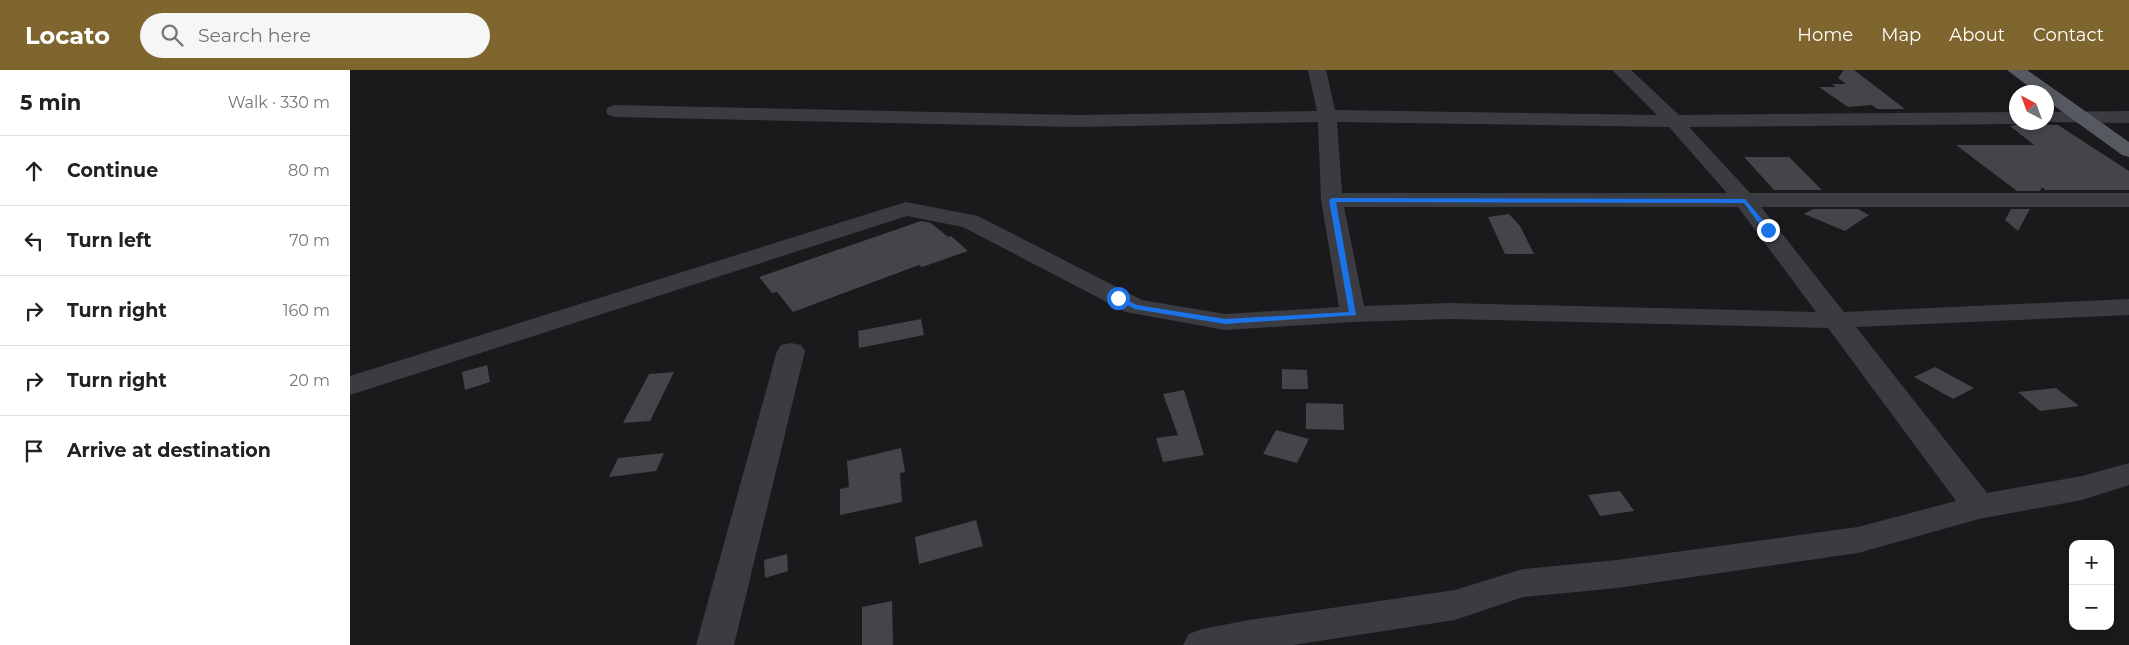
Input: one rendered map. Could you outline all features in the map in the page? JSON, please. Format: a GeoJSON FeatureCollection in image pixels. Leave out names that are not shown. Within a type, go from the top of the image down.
{"type":"FeatureCollection","features":[{"type":"Feature","properties":{"kind":"main road"},"geometry":{"type":"LineString","coordinates":[[2016,70],[2129,151]]}},
{"type":"Feature","properties":{"kind":"street"},"geometry":{"type":"LineString","coordinates":[[1318,70],[1327,116],[1332,200],[1353,314]]}},
{"type":"Feature","properties":{"kind":"street"},"geometry":{"type":"LineString","coordinates":[[1621,70],[1674,121],[1745,201],[1979,507]]}},
{"type":"Feature","properties":{"kind":"street"},"geometry":{"type":"LineString","coordinates":[[615,111],[1079,121],[1327,116],[1674,121],[2009,118]]}},
{"type":"Feature","properties":{"kind":"street"},"geometry":{"type":"LineString","coordinates":[[2054,118],[2129,117]]}},
{"type":"Feature","properties":{"kind":"street"},"geometry":{"type":"LineString","coordinates":[[1332,200],[2129,200]]}},
{"type":"Feature","properties":{"kind":"street"},"geometry":{"type":"LineString","coordinates":[[350,386],[906,209],[970,221],[1135,307],[1225,322],[1353,314],[1449,311],[1836,320],[2129,307]]}},
{"type":"Feature","properties":{"kind":"street"},"geometry":{"type":"LineString","coordinates":[[716,645],[791,351]]}},
{"type":"Feature","properties":{"kind":"street"},"geometry":{"type":"LineString","coordinates":[[1202,645],[1249,636],[1455,605],[1523,583],[1617,574],[1858,540],[1979,507],[2082,488],[2129,474]]}},
{"type":"Feature","properties":{"kind":"building"},"geometry":{"type":"Polygon","coordinates":[[[1844,70],[1854,70],[1905,109],[1877,109],[1872,105],[1848,107],[1819,87],[1836,87],[1832,84],[1846,84],[1838,78],[1844,70]]]}},
{"type":"Feature","properties":{"kind":"building"},"geometry":{"type":"Polygon","coordinates":[[[2054,125],[2058,125],[2129,171],[2129,190],[2045,190],[2042,187],[2040,191],[2017,191],[1956,145],[2034,145],[2015,130],[2054,130],[2054,125]]]}},
{"type":"Feature","properties":{"kind":"building"},"geometry":{"type":"Polygon","coordinates":[[[1744,157],[1789,157],[1822,190],[1774,190],[1744,157]]]}},
{"type":"Feature","properties":{"kind":"building"},"geometry":{"type":"Polygon","coordinates":[[[1813,209],[1858,209],[1869,215],[1845,231],[1804,214],[1813,209]]]}},
{"type":"Feature","properties":{"kind":"building"},"geometry":{"type":"Polygon","coordinates":[[[2011,209],[2030,209],[2018,231],[2005,220],[2011,209]]]}},
{"type":"Feature","properties":{"kind":"building"},"geometry":{"type":"Polygon","coordinates":[[[1509,214],[1520,226],[1534,254],[1505,254],[1488,217],[1509,214]]]}},
{"type":"Feature","properties":{"kind":"building"},"geometry":{"type":"Polygon","coordinates":[[[921,221],[931,223],[948,237],[951,236],[968,251],[922,267],[919,265],[793,312],[777,292],[772,293],[759,277],[921,221]]]}},
{"type":"Feature","properties":{"kind":"building"},"geometry":{"type":"Polygon","coordinates":[[[921,319],[924,335],[859,348],[858,331],[921,319]]]}},
{"type":"Feature","properties":{"kind":"building"},"geometry":{"type":"Polygon","coordinates":[[[487,365],[490,382],[465,390],[462,372],[487,365]]]}},
{"type":"Feature","properties":{"kind":"building"},"geometry":{"type":"Polygon","coordinates":[[[1935,367],[1974,388],[1953,399],[1914,377],[1935,367]]]}},
{"type":"Feature","properties":{"kind":"building"},"geometry":{"type":"Polygon","coordinates":[[[1282,369],[1307,370],[1308,389],[1282,389],[1282,369]]]}},
{"type":"Feature","properties":{"kind":"building"},"geometry":{"type":"Polygon","coordinates":[[[674,372],[650,421],[623,423],[649,374],[674,372]]]}},
{"type":"Feature","properties":{"kind":"building"},"geometry":{"type":"Polygon","coordinates":[[[2056,388],[2079,406],[2040,411],[2018,392],[2056,388]]]}},
{"type":"Feature","properties":{"kind":"building"},"geometry":{"type":"Polygon","coordinates":[[[1184,390],[1204,455],[1163,462],[1156,438],[1178,435],[1163,394],[1184,390]]]}},
{"type":"Feature","properties":{"kind":"building"},"geometry":{"type":"Polygon","coordinates":[[[1306,403],[1343,404],[1344,430],[1306,429],[1306,403]]]}},
{"type":"Feature","properties":{"kind":"building"},"geometry":{"type":"Polygon","coordinates":[[[1276,430],[1309,439],[1297,463],[1263,454],[1276,430]]]}},
{"type":"Feature","properties":{"kind":"building"},"geometry":{"type":"Polygon","coordinates":[[[901,448],[905,472],[900,473],[902,502],[840,515],[840,489],[849,487],[847,461],[901,448]]]}},
{"type":"Feature","properties":{"kind":"building"},"geometry":{"type":"Polygon","coordinates":[[[664,453],[656,471],[609,477],[618,458],[664,453]]]}},
{"type":"Feature","properties":{"kind":"building"},"geometry":{"type":"Polygon","coordinates":[[[1620,491],[1634,511],[1600,516],[1588,495],[1620,491]]]}},
{"type":"Feature","properties":{"kind":"building"},"geometry":{"type":"Polygon","coordinates":[[[976,520],[983,546],[919,564],[915,537],[976,520]]]}},
{"type":"Feature","properties":{"kind":"building"},"geometry":{"type":"Polygon","coordinates":[[[787,554],[788,571],[765,578],[764,560],[787,554]]]}},
{"type":"Feature","properties":{"kind":"building"},"geometry":{"type":"Polygon","coordinates":[[[892,601],[893,645],[862,645],[862,607],[892,601]]]}},
{"type":"Feature","properties":{"kind":"route"},"geometry":{"type":"LineString","coordinates":[[1118,298],[1135,307],[1225,322],[1353,314],[1332,200],[1745,201],[1768,230]]}}]}
